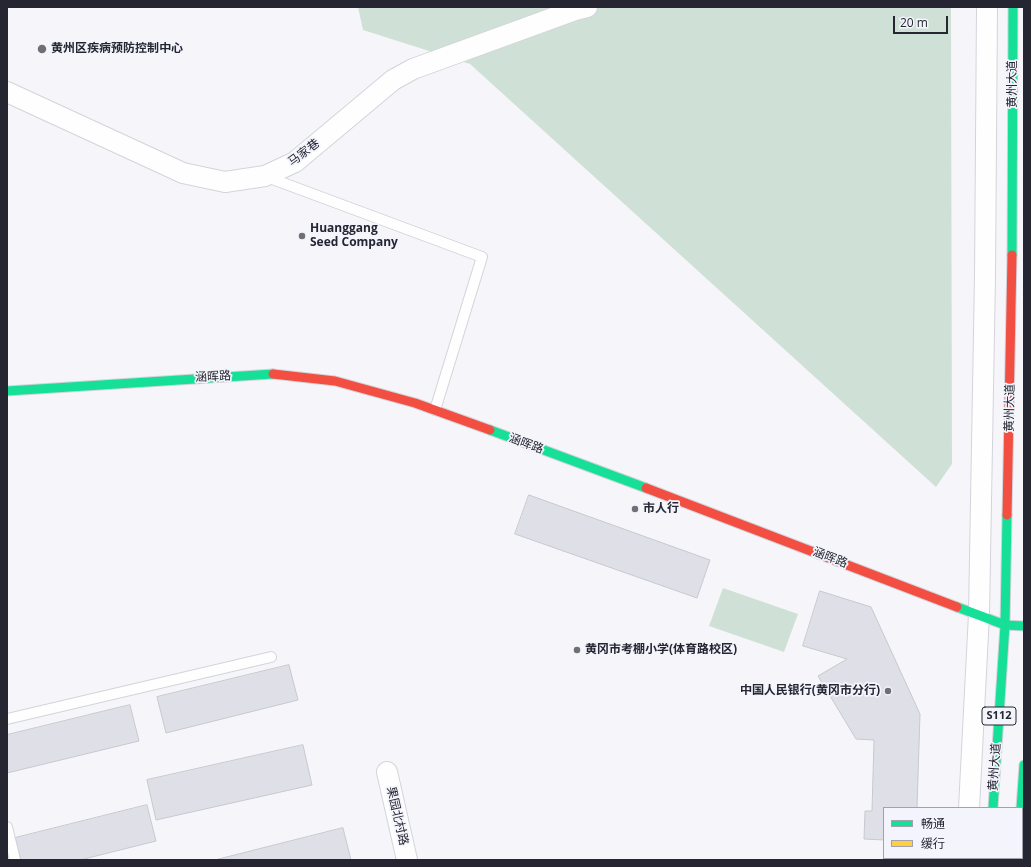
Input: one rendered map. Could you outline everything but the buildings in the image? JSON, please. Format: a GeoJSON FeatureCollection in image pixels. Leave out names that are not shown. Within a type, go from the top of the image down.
{"type":"FeatureCollection","features":[{"type":"Feature","properties":{"kind":"street","name":"马家巷"},"geometry":{"type":"LineString","coordinates":[[7,92],[183,172],[225,182],[265,176],[295,162],[393,80],[413,69],[575,10],[587,7]]}},
{"type":"Feature","properties":{"kind":"street"},"geometry":{"type":"LineString","coordinates":[[969,807],[978,614],[985,284],[987,7]]}},
{"type":"Feature","properties":{"kind":"street","name":"黄州大道"},"geometry":{"type":"LineString","coordinates":[[993,807],[1005,625],[1012,278],[1013,7]]}},
{"type":"Feature","properties":{"kind":"street","name":"涵晖路"},"geometry":{"type":"LineString","coordinates":[[7,391],[276,374],[334,381],[415,403],[435,410],[1005,625],[1024,626]]}},
{"type":"Feature","properties":{"kind":"street"},"geometry":{"type":"LineString","coordinates":[[1021,807],[1024,765]]}},
{"type":"Feature","properties":{"kind":"street","name":"果园北村路"},"geometry":{"type":"LineString","coordinates":[[387,772],[407,860]]}},
{"type":"Feature","properties":{"kind":"lane"},"geometry":{"type":"LineString","coordinates":[[265,176],[482,257],[435,410]]}},
{"type":"Feature","properties":{"kind":"lane"},"geometry":{"type":"LineString","coordinates":[[7,719],[271,657]]}},
{"type":"Feature","properties":{"kind":"lane"},"geometry":{"type":"LineString","coordinates":[[7,827],[15,860]]}},
{"type":"Feature","properties":{"kind":"green space"},"geometry":{"type":"Polygon","coordinates":[[[358,7],[951,7],[952,464],[936,487],[470,64],[363,30],[358,7]]]}},
{"type":"Feature","properties":{"kind":"green space"},"geometry":{"type":"Polygon","coordinates":[[[723,588],[798,614],[784,652],[709,626],[723,588]]]}},
{"type":"Feature","properties":{"kind":"traffic: fast"},"geometry":{"type":"LineString","coordinates":[[1012,255],[1013,7]]}},
{"type":"Feature","properties":{"kind":"traffic: fast"},"geometry":{"type":"LineString","coordinates":[[7,391],[273,374]]}},
{"type":"Feature","properties":{"kind":"traffic: fast"},"geometry":{"type":"LineString","coordinates":[[490,430],[646,488]]}},
{"type":"Feature","properties":{"kind":"traffic: fast"},"geometry":{"type":"LineString","coordinates":[[993,807],[1005,625],[1007,515]]}},
{"type":"Feature","properties":{"kind":"traffic: fast"},"geometry":{"type":"LineString","coordinates":[[957,607],[1005,625],[1024,626]]}},
{"type":"Feature","properties":{"kind":"traffic: fast"},"geometry":{"type":"LineString","coordinates":[[1021,807],[1024,765]]}},
{"type":"Feature","properties":{"kind":"traffic: jam"},"geometry":{"type":"LineString","coordinates":[[1007,515],[1012,255]]}},
{"type":"Feature","properties":{"kind":"traffic: jam"},"geometry":{"type":"LineString","coordinates":[[273,374],[335,381],[415,403],[490,430]]}},
{"type":"Feature","properties":{"kind":"traffic: jam"},"geometry":{"type":"LineString","coordinates":[[646,488],[957,607]]}},
{"type":"Feature","properties":{"kind":"place","name":"黄州区疾病预防控制中心"},"geometry":{"type":"Point","coordinates":[42,49]}},
{"type":"Feature","properties":{"kind":"place","name":"Huanggang Seed Company"},"geometry":{"type":"Point","coordinates":[302,236]}},
{"type":"Feature","properties":{"kind":"place","name":"市人行"},"geometry":{"type":"Point","coordinates":[635,509]}},
{"type":"Feature","properties":{"kind":"place","name":"黄冈市考棚小学(体育路校区)"},"geometry":{"type":"Point","coordinates":[577,650]}},
{"type":"Feature","properties":{"kind":"place","name":"中国人民银行(黄冈市分行)"},"geometry":{"type":"Point","coordinates":[888,691]}}]}
